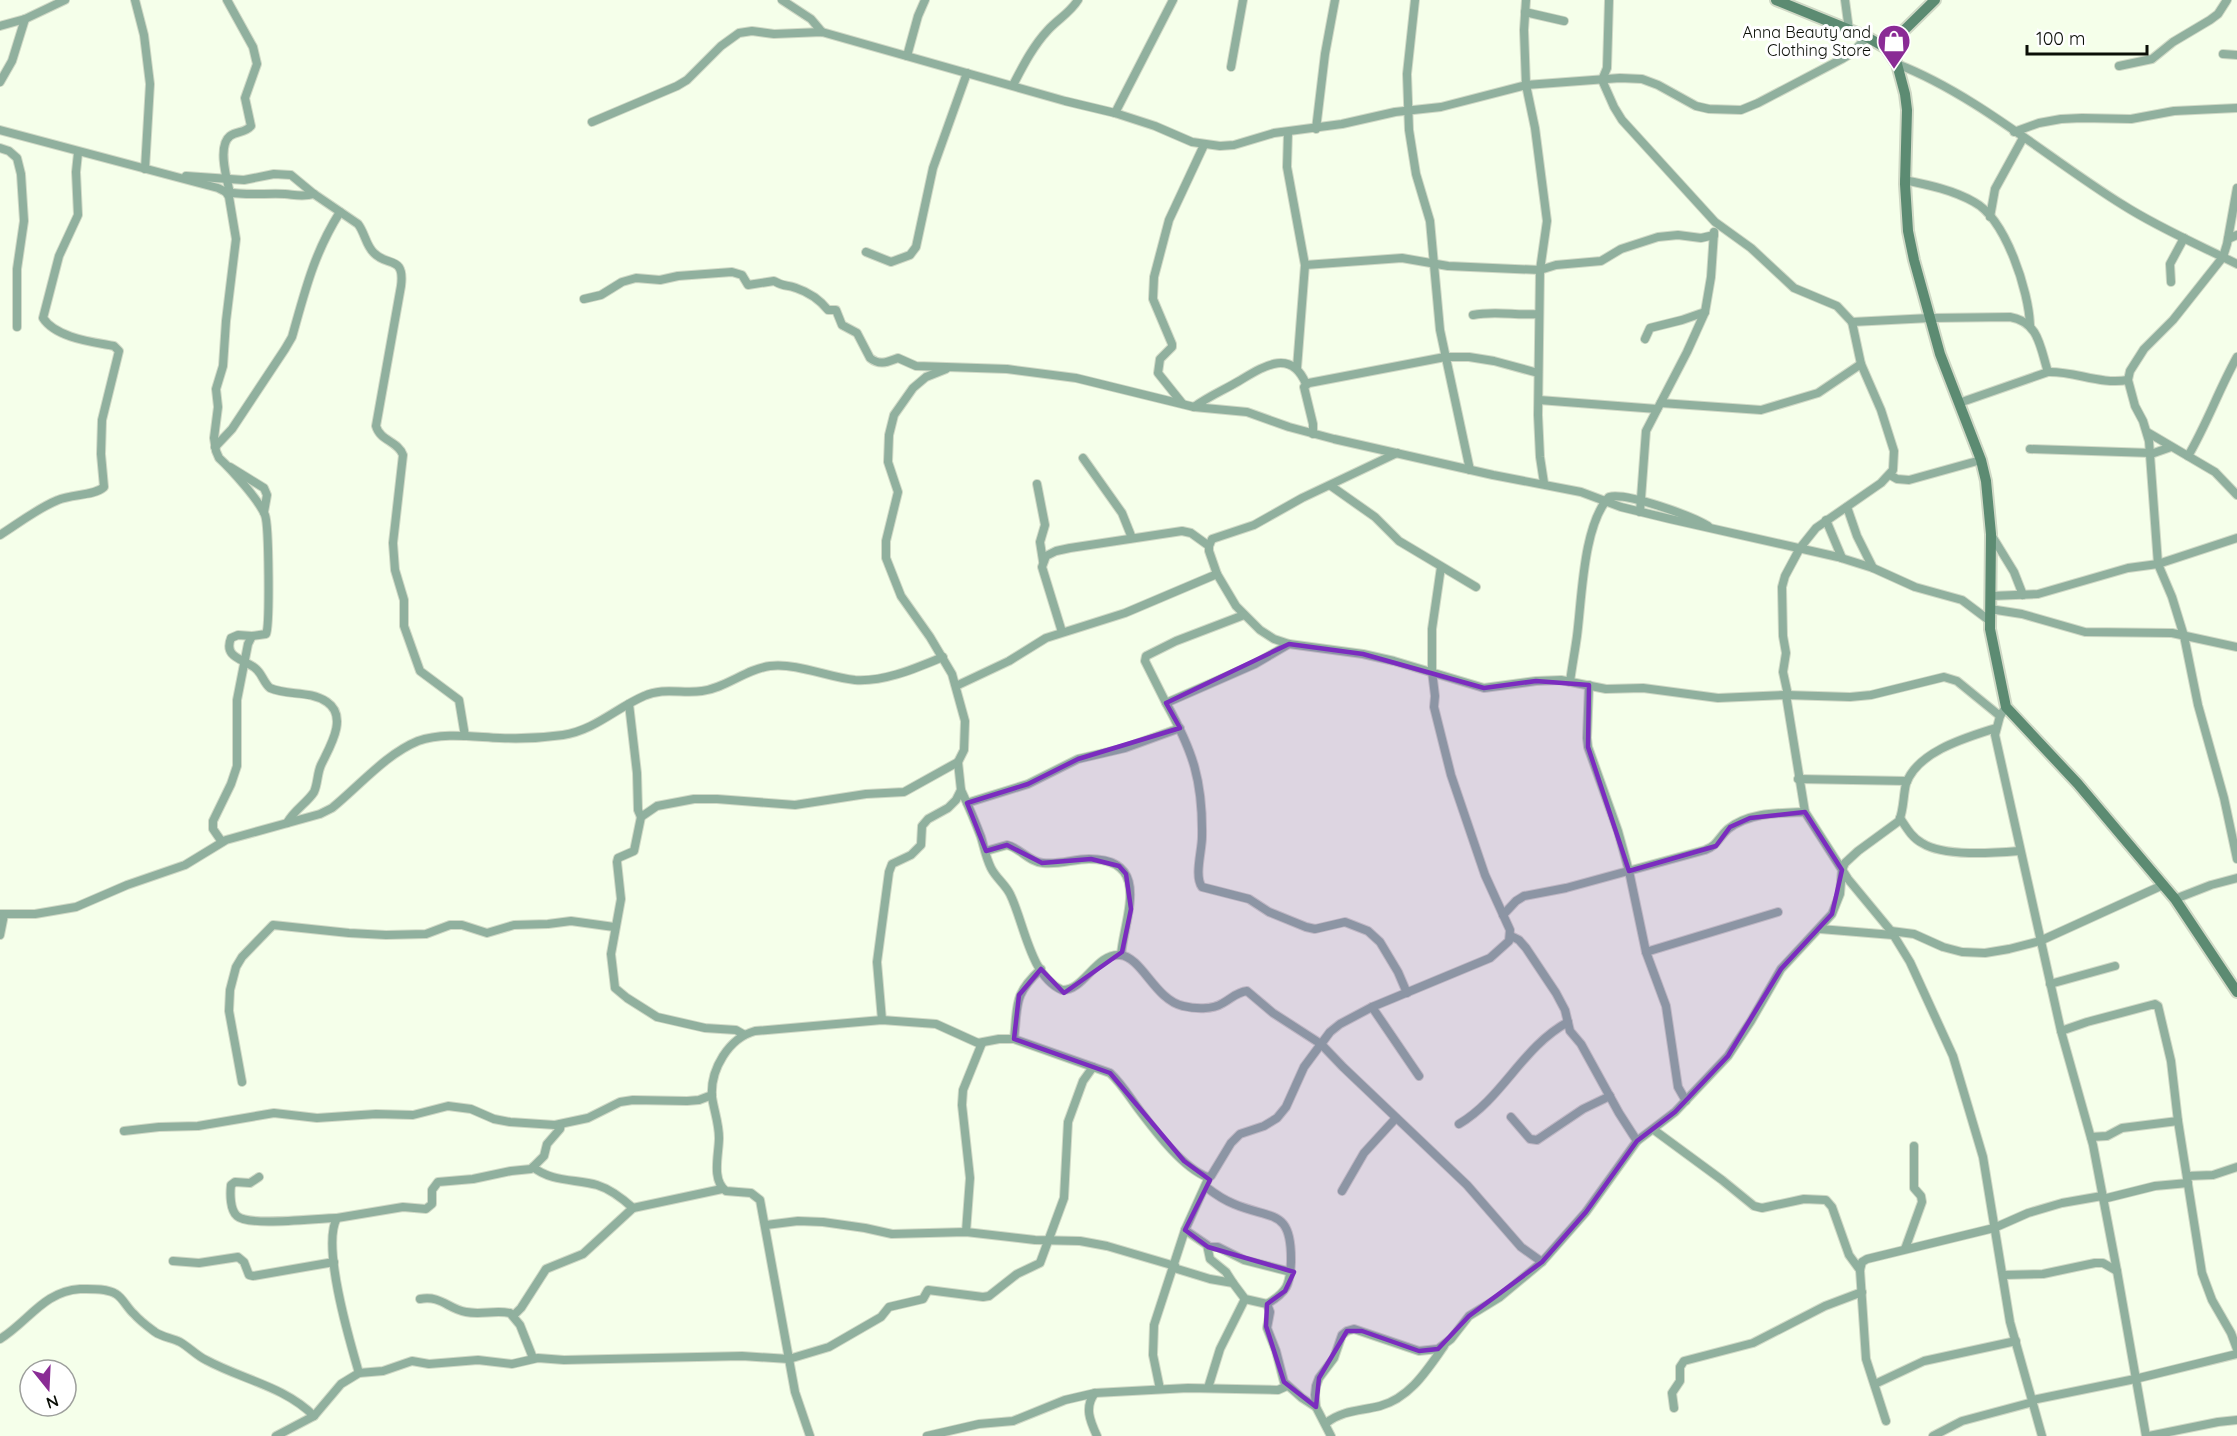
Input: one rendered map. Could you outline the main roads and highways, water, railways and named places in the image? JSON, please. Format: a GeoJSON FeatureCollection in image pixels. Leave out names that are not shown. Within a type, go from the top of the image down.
{"type":"FeatureCollection","features":[{"type":"Feature","properties":{"kind":"main road"},"geometry":{"type":"LineString","coordinates":[[1776,0],[1867,37],[1886,48],[1897,64],[1907,110],[1904,180],[1908,231],[1914,260],[1940,354],[1981,460],[1986,481],[1991,534],[1990,615],[2003,712],[2078,784],[2175,899],[2237,992]]}},
{"type":"Feature","properties":{"kind":"main road"},"geometry":{"type":"LineString","coordinates":[[1886,48],[1935,0]]}},
{"type":"Feature","properties":{"kind":"place","name":"Anna Beauty and Clothing Store"},"geometry":{"type":"Point","coordinates":[1894,70]}}]}
